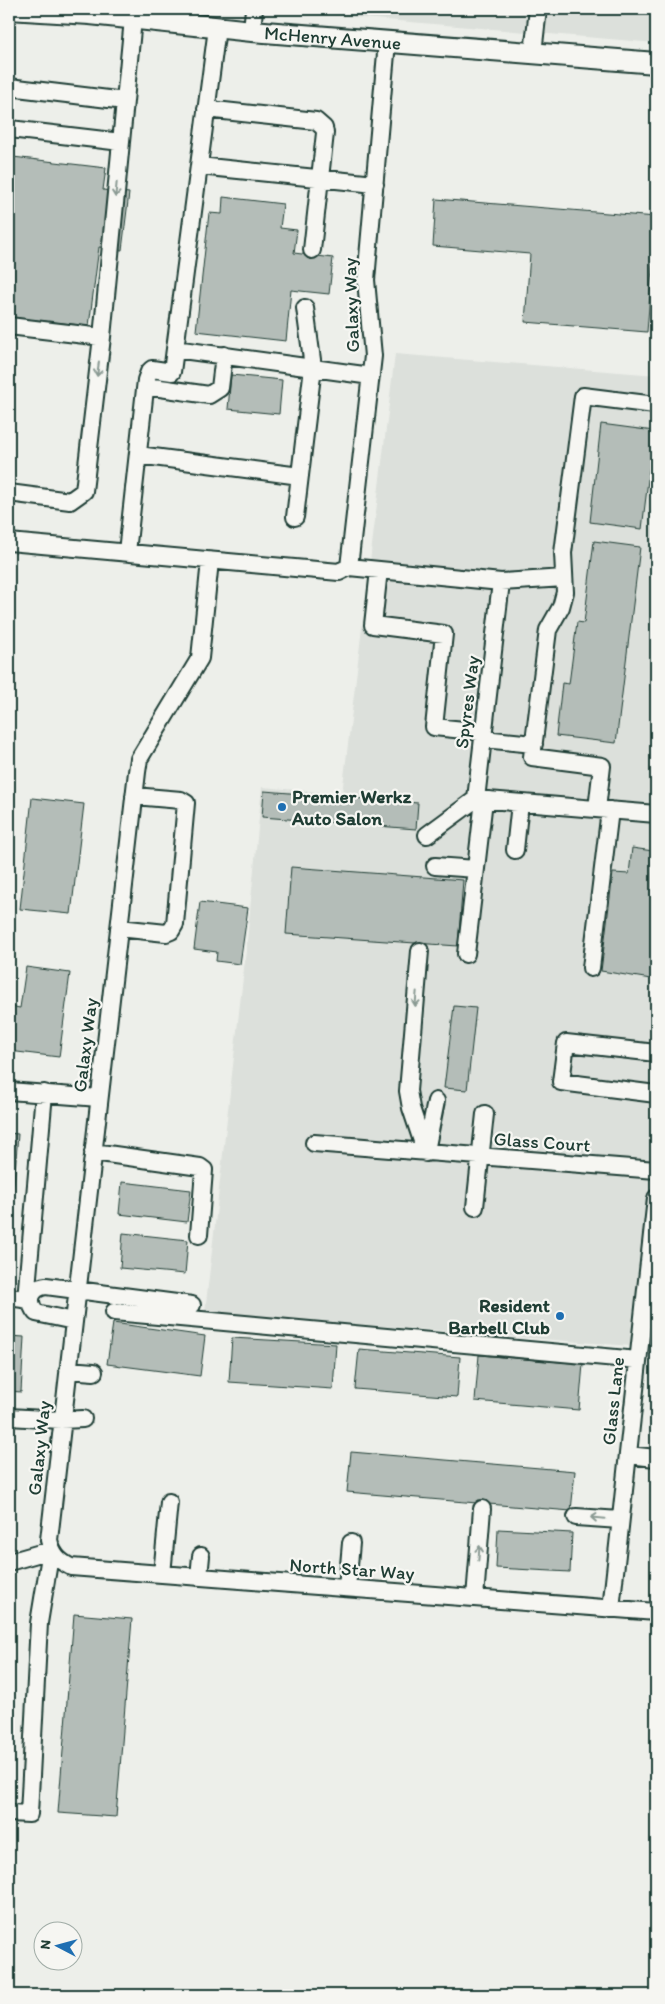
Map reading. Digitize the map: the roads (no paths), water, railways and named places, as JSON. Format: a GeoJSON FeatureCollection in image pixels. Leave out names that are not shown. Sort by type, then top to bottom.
{"type":"FeatureCollection","features":[{"type":"Feature","properties":{"kind":"main road","name":"McHenry Avenue"},"geometry":{"type":"LineString","coordinates":[[9,10],[90,11],[133,19],[252,32],[656,63]]}},
{"type":"Feature","properties":{"kind":"street"},"geometry":{"type":"LineString","coordinates":[[252,32],[254,9]]}},
{"type":"Feature","properties":{"kind":"street"},"geometry":{"type":"LineString","coordinates":[[534,53],[538,9]]}},
{"type":"Feature","properties":{"kind":"street"},"geometry":{"type":"LineString","coordinates":[[9,493],[70,501],[84,491],[102,337],[133,19]]}},
{"type":"Feature","properties":{"kind":"street"},"geometry":{"type":"LineString","coordinates":[[127,552],[149,372],[152,370],[172,372],[217,28]]}},
{"type":"Feature","properties":{"kind":"street","name":"Galaxy Way"},"geometry":{"type":"LineString","coordinates":[[350,567],[373,356],[366,280],[387,42]]}},
{"type":"Feature","properties":{"kind":"street"},"geometry":{"type":"LineString","coordinates":[[9,87],[125,101]]}},
{"type":"Feature","properties":{"kind":"street"},"geometry":{"type":"LineString","coordinates":[[206,110],[320,123],[325,133],[312,250]]}},
{"type":"Feature","properties":{"kind":"street"},"geometry":{"type":"LineString","coordinates":[[9,130],[10,128],[121,142]]}},
{"type":"Feature","properties":{"kind":"street"},"geometry":{"type":"LineString","coordinates":[[199,166],[375,184]]}},
{"type":"Feature","properties":{"kind":"street"},"geometry":{"type":"LineString","coordinates":[[296,517],[313,367],[305,308]]}},
{"type":"Feature","properties":{"kind":"street"},"geometry":{"type":"LineString","coordinates":[[9,326],[102,337]]}},
{"type":"Feature","properties":{"kind":"street"},"geometry":{"type":"LineString","coordinates":[[175,349],[371,376]]}},
{"type":"Feature","properties":{"kind":"street"},"geometry":{"type":"LineString","coordinates":[[146,386],[209,395],[220,388],[224,355]]}},
{"type":"Feature","properties":{"kind":"street"},"geometry":{"type":"LineString","coordinates":[[590,968],[603,810],[602,766],[532,757],[548,630],[560,607],[565,592],[563,553],[584,396],[655,405]]}},
{"type":"Feature","properties":{"kind":"street"},"geometry":{"type":"LineString","coordinates":[[138,455],[300,476]]}},
{"type":"Feature","properties":{"kind":"street"},"geometry":{"type":"LineString","coordinates":[[9,542],[339,572],[350,567],[501,582],[564,578]]}},
{"type":"Feature","properties":{"kind":"street","name":"Galaxy Way"},"geometry":{"type":"LineString","coordinates":[[9,1813],[29,1814],[39,1624],[51,1550],[49,1540],[61,1420],[139,758],[200,658],[210,561]]}},
{"type":"Feature","properties":{"kind":"street"},"geometry":{"type":"LineString","coordinates":[[379,570],[373,625],[444,634],[434,727],[534,744]]}},
{"type":"Feature","properties":{"kind":"street","name":"Spyres Way"},"geometry":{"type":"LineString","coordinates":[[466,954],[476,869],[483,735],[501,582]]}},
{"type":"Feature","properties":{"kind":"street"},"geometry":{"type":"LineString","coordinates":[[119,928],[166,933],[171,931],[175,924],[187,806],[182,800],[134,796]]}},
{"type":"Feature","properties":{"kind":"street"},"geometry":{"type":"LineString","coordinates":[[427,835],[480,800],[656,814]]}},
{"type":"Feature","properties":{"kind":"street"},"geometry":{"type":"LineString","coordinates":[[515,850],[520,803]]}},
{"type":"Feature","properties":{"kind":"street"},"geometry":{"type":"LineString","coordinates":[[435,866],[476,869]]}},
{"type":"Feature","properties":{"kind":"street"},"geometry":{"type":"LineString","coordinates":[[420,951],[408,1091],[411,1108],[426,1153]]}},
{"type":"Feature","properties":{"kind":"street"},"geometry":{"type":"LineString","coordinates":[[656,1053],[566,1043],[561,1082],[656,1094]]}},
{"type":"Feature","properties":{"kind":"street"},"geometry":{"type":"LineString","coordinates":[[9,1091],[99,1098]]}},
{"type":"Feature","properties":{"kind":"street"},"geometry":{"type":"LineString","coordinates":[[44,1094],[28,1299],[36,1313],[74,1321]]}},
{"type":"Feature","properties":{"kind":"street"},"geometry":{"type":"LineString","coordinates":[[426,1153],[436,1101]]}},
{"type":"Feature","properties":{"kind":"street"},"geometry":{"type":"LineString","coordinates":[[475,1207],[485,1114]]}},
{"type":"Feature","properties":{"kind":"street","name":"Glass Court"},"geometry":{"type":"LineString","coordinates":[[314,1144],[656,1170]]}},
{"type":"Feature","properties":{"kind":"street"},"geometry":{"type":"LineString","coordinates":[[93,1152],[200,1167],[204,1170],[199,1235]]}},
{"type":"Feature","properties":{"kind":"street","name":"Glass Lane"},"geometry":{"type":"LineString","coordinates":[[610,1608],[638,1360],[650,1317],[656,1198]]}},
{"type":"Feature","properties":{"kind":"street"},"geometry":{"type":"LineString","coordinates":[[28,1299],[40,1287],[192,1304]]}},
{"type":"Feature","properties":{"kind":"street"},"geometry":{"type":"LineString","coordinates":[[9,1297],[28,1299]]}},
{"type":"Feature","properties":{"kind":"street"},"geometry":{"type":"LineString","coordinates":[[114,1312],[638,1360]]}},
{"type":"Feature","properties":{"kind":"street"},"geometry":{"type":"LineString","coordinates":[[68,1370],[94,1372]]}},
{"type":"Feature","properties":{"kind":"street"},"geometry":{"type":"LineString","coordinates":[[9,1417],[61,1420],[83,1419]]}},
{"type":"Feature","properties":{"kind":"street"},"geometry":{"type":"LineString","coordinates":[[628,1455],[656,1458]]}},
{"type":"Feature","properties":{"kind":"street"},"geometry":{"type":"LineString","coordinates":[[162,1574],[169,1502]]}},
{"type":"Feature","properties":{"kind":"street"},"geometry":{"type":"LineString","coordinates":[[475,1598],[482,1508]]}},
{"type":"Feature","properties":{"kind":"street"},"geometry":{"type":"LineString","coordinates":[[576,1517],[620,1520]]}},
{"type":"Feature","properties":{"kind":"street"},"geometry":{"type":"LineString","coordinates":[[347,1588],[351,1543]]}},
{"type":"Feature","properties":{"kind":"street"},"geometry":{"type":"LineString","coordinates":[[9,1562],[51,1550]]}},
{"type":"Feature","properties":{"kind":"street","name":"North Star Way"},"geometry":{"type":"LineString","coordinates":[[51,1550],[61,1562],[71,1567],[656,1612]]}},
{"type":"Feature","properties":{"kind":"street"},"geometry":{"type":"LineString","coordinates":[[199,1577],[201,1556]]}},
{"type":"Feature","properties":{"kind":"place","name":"Premier Werkz Auto Salon"},"geometry":{"type":"Point","coordinates":[282,807]}},
{"type":"Feature","properties":{"kind":"place","name":"Resident Barbell Club"},"geometry":{"type":"Point","coordinates":[560,1316]}}]}
